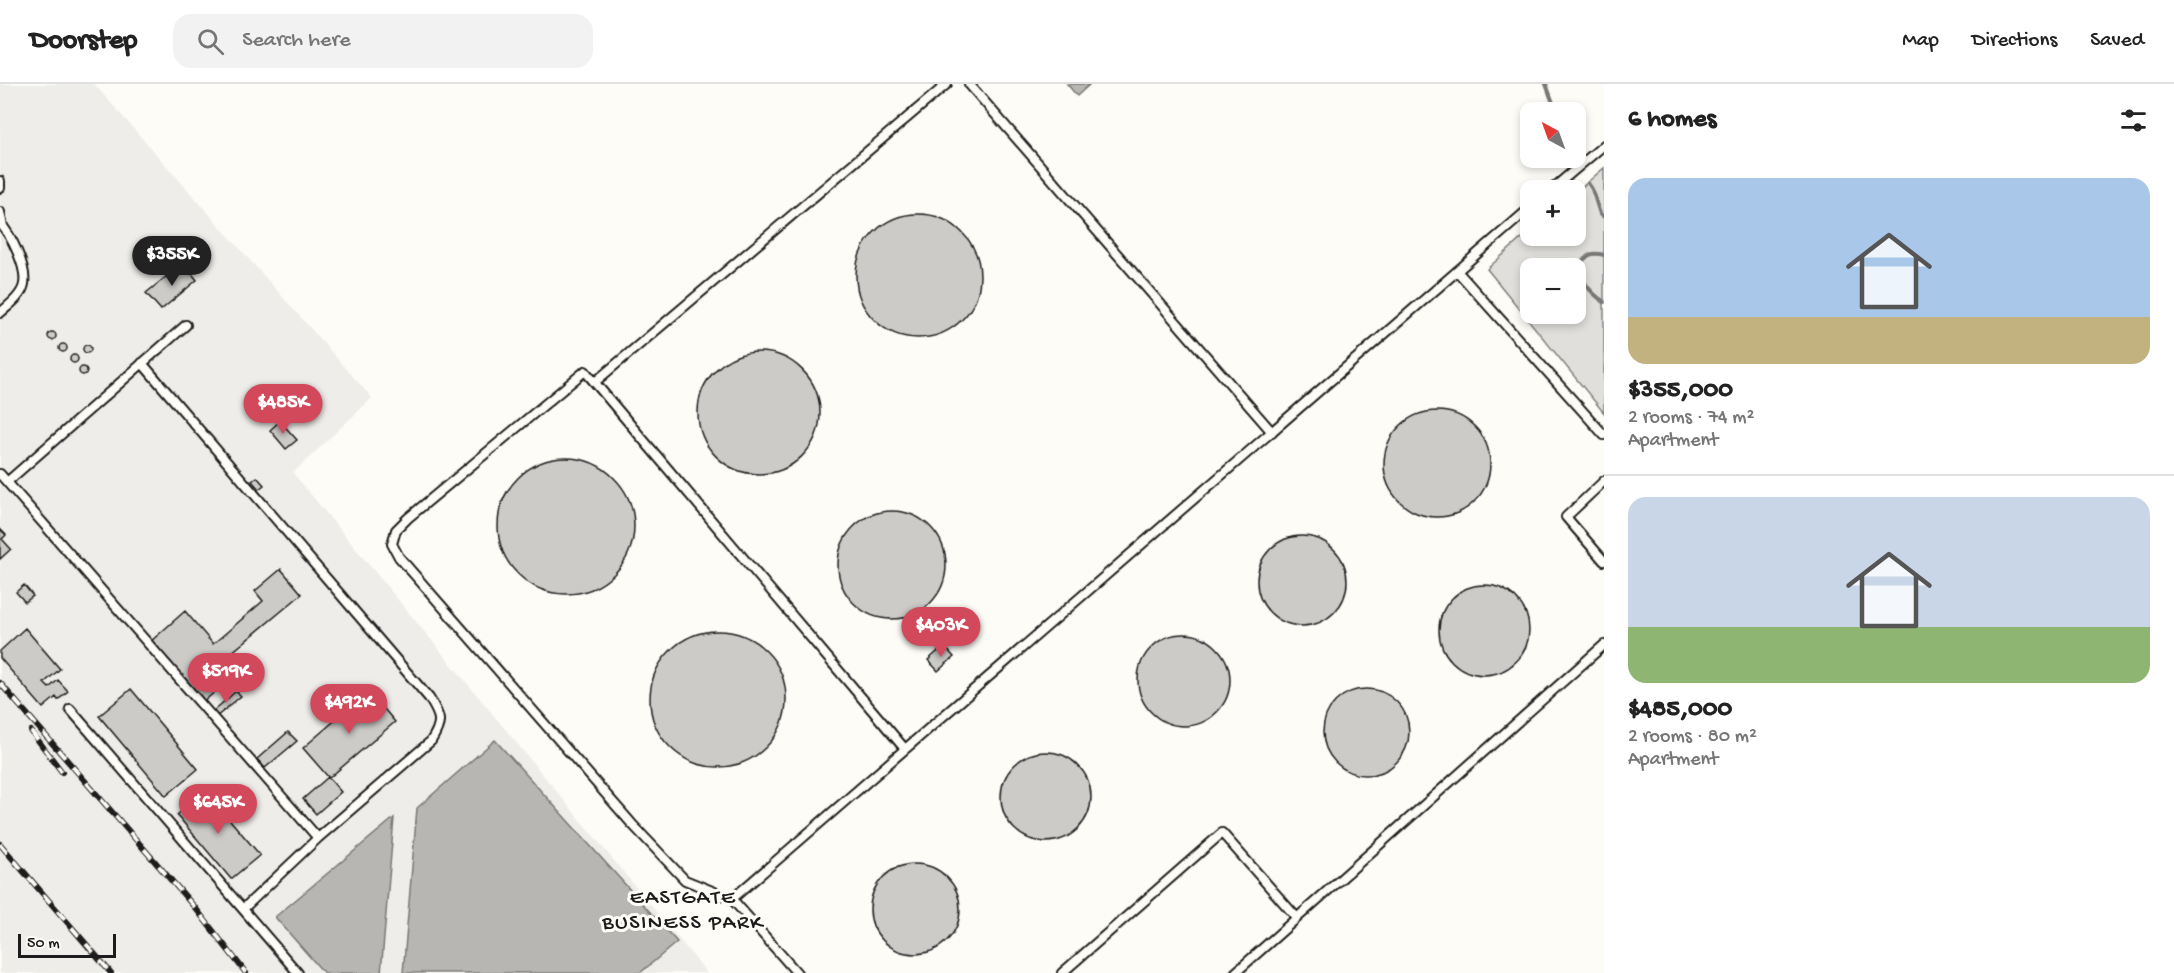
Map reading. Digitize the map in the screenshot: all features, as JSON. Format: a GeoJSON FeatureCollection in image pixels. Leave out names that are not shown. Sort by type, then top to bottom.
{"type":"FeatureCollection","features":[{"type":"Feature","properties":{"kind":"lane"},"geometry":{"type":"LineString","coordinates":[[595,382],[947,84]]}},
{"type":"Feature","properties":{"kind":"lane"},"geometry":{"type":"LineString","coordinates":[[969,84],[1272,432]]}},
{"type":"Feature","properties":{"kind":"lane"},"geometry":{"type":"LineString","coordinates":[[1563,180],[1604,144]]}},
{"type":"Feature","properties":{"kind":"lane"},"geometry":{"type":"LineString","coordinates":[[0,181],[0,188]]}},
{"type":"Feature","properties":{"kind":"lane"},"geometry":{"type":"LineString","coordinates":[[0,212],[2,225],[17,250],[24,285],[14,301],[0,313]]}},
{"type":"Feature","properties":{"kind":"lane"},"geometry":{"type":"LineString","coordinates":[[732,899],[1520,217]]}},
{"type":"Feature","properties":{"kind":"lane"},"geometry":{"type":"LineString","coordinates":[[1457,271],[1604,435]]}},
{"type":"Feature","properties":{"kind":"lane"},"geometry":{"type":"LineString","coordinates":[[7,482],[186,325]]}},
{"type":"Feature","properties":{"kind":"lane"},"geometry":{"type":"LineString","coordinates":[[142,363],[429,698],[440,715],[438,729],[431,741],[318,838],[243,909]]}},
{"type":"Feature","properties":{"kind":"lane"},"geometry":{"type":"LineString","coordinates":[[797,973],[732,899],[685,880],[632,824],[399,557],[392,544],[396,530],[585,370],[905,749]]}},
{"type":"Feature","properties":{"kind":"lane"},"geometry":{"type":"LineString","coordinates":[[0,474],[318,838]]}},
{"type":"Feature","properties":{"kind":"lane"},"geometry":{"type":"LineString","coordinates":[[1604,481],[1566,517],[1604,561]]}},
{"type":"Feature","properties":{"kind":"lane"},"geometry":{"type":"LineString","coordinates":[[1235,973],[1604,645]]}},
{"type":"Feature","properties":{"kind":"lane"},"geometry":{"type":"LineString","coordinates":[[70,709],[298,973]]}},
{"type":"Feature","properties":{"kind":"lane"},"geometry":{"type":"LineString","coordinates":[[1062,973],[1222,833],[1297,918]]}},
{"type":"Feature","properties":{"kind":"shaded area"},"geometry":{"type":"Polygon","coordinates":[[[0,84],[94,84],[372,398],[293,473],[707,973],[0,973],[0,84]]]}},
{"type":"Feature","properties":{"kind":"shaded area"},"geometry":{"type":"Polygon","coordinates":[[[1067,84],[1090,84],[1077,96],[1067,84]]]}},
{"type":"Feature","properties":{"kind":"shaded area"},"geometry":{"type":"Polygon","coordinates":[[[1604,168],[1604,413],[1532,324],[1586,324],[1586,258],[1520,258],[1520,310],[1487,269],[1520,240],[1520,246],[1586,246],[1586,184],[1604,168]]]}},
{"type":"Feature","properties":{"kind":"shaded area"},"geometry":{"type":"Polygon","coordinates":[[[495,740],[677,942],[640,973],[403,973],[417,808],[495,740]]]}},
{"type":"Feature","properties":{"kind":"shaded area"},"geometry":{"type":"Polygon","coordinates":[[[394,818],[381,973],[324,973],[275,917],[394,818]]]}},
{"type":"Feature","properties":{"kind":"building"},"geometry":{"type":"Polygon","coordinates":[[[918,214],[942,219],[962,232],[975,252],[980,276],[975,300],[962,320],[942,333],[918,338],[894,333],[874,320],[861,300],[856,276],[861,252],[874,232],[894,219],[918,214]]]}},
{"type":"Feature","properties":{"kind":"building"},"geometry":{"type":"Polygon","coordinates":[[[183,263],[197,280],[161,310],[146,293],[183,263]]]}},
{"type":"Feature","properties":{"kind":"building"},"geometry":{"type":"Polygon","coordinates":[[[52,332],[56,336],[52,340],[48,336],[52,332]]]}},
{"type":"Feature","properties":{"kind":"building"},"geometry":{"type":"Polygon","coordinates":[[[63,344],[67,348],[63,352],[59,348],[63,344]]]}},
{"type":"Feature","properties":{"kind":"building"},"geometry":{"type":"Polygon","coordinates":[[[87,345],[91,349],[87,353],[83,349],[87,345]]]}},
{"type":"Feature","properties":{"kind":"building"},"geometry":{"type":"Polygon","coordinates":[[[759,352],[782,356],[802,370],[816,390],[820,413],[816,436],[802,456],[782,470],[759,474],[736,470],[716,456],[702,436],[698,413],[702,390],[716,370],[736,356],[759,352]]]}},
{"type":"Feature","properties":{"kind":"building"},"geometry":{"type":"Polygon","coordinates":[[[74,355],[78,359],[74,363],[70,359],[74,355]]]}},
{"type":"Feature","properties":{"kind":"building"},"geometry":{"type":"Polygon","coordinates":[[[83,367],[87,371],[83,375],[79,371],[83,367]]]}},
{"type":"Feature","properties":{"kind":"building"},"geometry":{"type":"Polygon","coordinates":[[[1437,411],[1457,415],[1474,427],[1486,444],[1490,464],[1486,484],[1474,501],[1457,513],[1437,517],[1417,513],[1400,501],[1388,484],[1384,464],[1388,444],[1400,427],[1417,415],[1437,411]]]}},
{"type":"Feature","properties":{"kind":"building"},"geometry":{"type":"Polygon","coordinates":[[[280,421],[297,440],[286,449],[270,430],[280,421]]]}},
{"type":"Feature","properties":{"kind":"building"},"geometry":{"type":"Polygon","coordinates":[[[566,458],[592,463],[604,469],[614,478],[623,488],[629,500],[634,526],[629,552],[623,564],[614,574],[604,583],[592,589],[566,594],[540,589],[528,583],[518,574],[509,564],[503,552],[498,526],[503,500],[509,488],[518,478],[528,469],[540,463],[566,458]]]}},
{"type":"Feature","properties":{"kind":"building"},"geometry":{"type":"Polygon","coordinates":[[[257,477],[264,485],[259,489],[252,481],[257,477]]]}},
{"type":"Feature","properties":{"kind":"building"},"geometry":{"type":"Polygon","coordinates":[[[892,511],[913,515],[930,527],[942,544],[946,565],[942,586],[930,603],[913,615],[892,619],[871,615],[854,603],[842,586],[838,565],[842,544],[854,527],[871,515],[892,511]]]}},
{"type":"Feature","properties":{"kind":"building"},"geometry":{"type":"Polygon","coordinates":[[[0,529],[6,535],[2,539],[11,549],[0,559],[0,529]]]}},
{"type":"Feature","properties":{"kind":"building"},"geometry":{"type":"Polygon","coordinates":[[[1302,536],[1319,540],[1334,549],[1343,564],[1347,581],[1343,598],[1334,613],[1319,622],[1302,626],[1285,622],[1270,613],[1261,598],[1257,581],[1261,564],[1270,549],[1285,540],[1302,536]]]}},
{"type":"Feature","properties":{"kind":"building"},"geometry":{"type":"Polygon","coordinates":[[[281,569],[302,594],[225,658],[238,672],[202,703],[150,642],[185,611],[213,644],[263,601],[255,591],[281,569]]]}},
{"type":"Feature","properties":{"kind":"building"},"geometry":{"type":"Polygon","coordinates":[[[24,585],[33,596],[25,602],[16,592],[24,585]]]}},
{"type":"Feature","properties":{"kind":"building"},"geometry":{"type":"Polygon","coordinates":[[[1484,585],[1501,589],[1516,598],[1525,613],[1529,630],[1525,647],[1516,662],[1501,671],[1484,675],[1467,671],[1452,662],[1443,647],[1439,630],[1443,613],[1452,598],[1467,589],[1484,585]]]}},
{"type":"Feature","properties":{"kind":"building"},"geometry":{"type":"Polygon","coordinates":[[[25,628],[60,669],[44,683],[49,688],[58,680],[68,691],[58,700],[56,697],[43,708],[0,658],[0,651],[25,628]]]}},
{"type":"Feature","properties":{"kind":"building"},"geometry":{"type":"Polygon","coordinates":[[[718,631],[744,636],[766,651],[781,673],[786,699],[781,725],[766,747],[744,762],[718,767],[692,762],[670,747],[655,725],[650,699],[655,673],[670,651],[692,636],[718,631]]]}},
{"type":"Feature","properties":{"kind":"building"},"geometry":{"type":"Polygon","coordinates":[[[1184,634],[1202,638],[1216,648],[1226,662],[1230,680],[1226,698],[1216,712],[1202,722],[1184,726],[1166,722],[1152,712],[1142,698],[1138,680],[1142,662],[1152,648],[1166,638],[1184,634]]]}},
{"type":"Feature","properties":{"kind":"building"},"geometry":{"type":"Polygon","coordinates":[[[944,646],[954,657],[938,671],[928,660],[944,646]]]}},
{"type":"Feature","properties":{"kind":"building"},"geometry":{"type":"Polygon","coordinates":[[[131,689],[198,769],[166,796],[99,716],[131,689]]]}},
{"type":"Feature","properties":{"kind":"building"},"geometry":{"type":"Polygon","coordinates":[[[1366,689],[1390,696],[1402,708],[1409,732],[1402,756],[1390,768],[1366,775],[1342,768],[1330,756],[1323,732],[1330,708],[1342,696],[1366,689]]]}},
{"type":"Feature","properties":{"kind":"building"},"geometry":{"type":"Polygon","coordinates":[[[236,691],[241,696],[215,718],[211,713],[236,691]]]}},
{"type":"Feature","properties":{"kind":"building"},"geometry":{"type":"Polygon","coordinates":[[[369,691],[395,722],[329,778],[303,748],[369,691]]]}},
{"type":"Feature","properties":{"kind":"building"},"geometry":{"type":"Polygon","coordinates":[[[288,732],[297,741],[265,768],[257,759],[288,732]]]}},
{"type":"Feature","properties":{"kind":"building"},"geometry":{"type":"Polygon","coordinates":[[[1046,752],[1063,756],[1078,765],[1087,780],[1091,797],[1087,814],[1078,829],[1063,838],[1046,842],[1029,838],[1014,829],[1005,814],[1001,797],[1005,780],[1014,765],[1029,756],[1046,752]]]}},
{"type":"Feature","properties":{"kind":"building"},"geometry":{"type":"Polygon","coordinates":[[[328,777],[341,792],[316,814],[303,799],[328,777]]]}},
{"type":"Feature","properties":{"kind":"building"},"geometry":{"type":"Polygon","coordinates":[[[205,791],[260,855],[231,879],[177,815],[205,791]]]}},
{"type":"Feature","properties":{"kind":"building"},"geometry":{"type":"Polygon","coordinates":[[[915,864],[932,868],[947,877],[956,892],[960,909],[956,926],[947,941],[932,950],[915,954],[898,950],[883,941],[874,926],[870,909],[874,892],[883,877],[898,868],[915,864]]]}},
{"type":"Feature","properties":{"kind":"waterway"},"geometry":{"type":"LineString","coordinates":[[1546,84],[1553,102]]}},
{"type":"Feature","properties":{"kind":"waterway"},"geometry":{"type":"LineString","coordinates":[[1588,183],[1600,214],[1604,217]]}},
{"type":"Feature","properties":{"kind":"waterway"},"geometry":{"type":"LineString","coordinates":[[1604,255],[1590,255],[1580,264],[1580,270],[1587,286],[1604,302]]}},
{"type":"Feature","properties":{"kind":"railway"},"geometry":{"type":"LineString","coordinates":[[0,683],[197,910],[246,973]]}},
{"type":"Feature","properties":{"kind":"railway"},"geometry":{"type":"LineString","coordinates":[[31,731],[62,772]]}},
{"type":"Feature","properties":{"kind":"railway"},"geometry":{"type":"LineString","coordinates":[[0,844],[111,973]]}},
{"type":"Feature","properties":{"kind":"district","name":"EASTGATE BUSINESS PARK"},"geometry":{"type":"Point","coordinates":[683,908]}}]}
